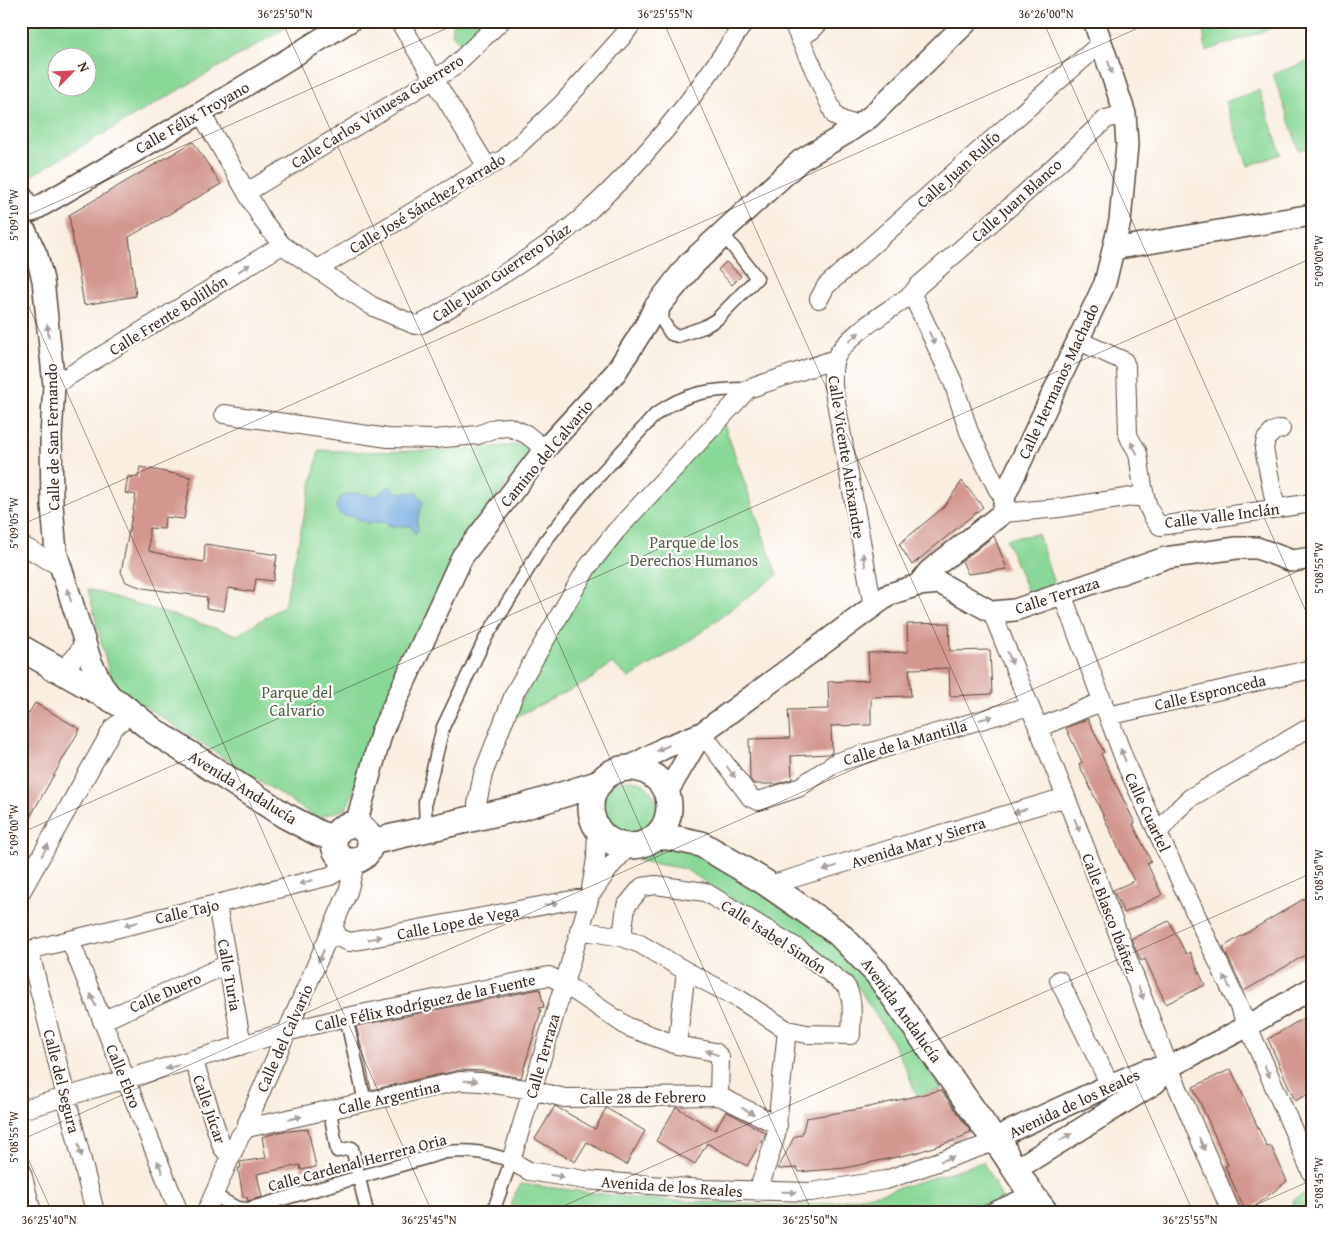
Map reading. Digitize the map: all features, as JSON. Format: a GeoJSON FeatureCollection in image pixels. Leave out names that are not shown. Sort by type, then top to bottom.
{"type":"FeatureCollection","features":[{"type":"Feature","properties":{"kind":"main road","name":"Avenida Andalucía"},"geometry":{"type":"LineString","coordinates":[[22,657],[60,669],[118,709]]}},
{"type":"Feature","properties":{"kind":"main road","name":"Avenida Andalucía"},"geometry":{"type":"LineString","coordinates":[[22,657],[93,703],[132,712],[154,731],[284,815],[320,834],[335,838]]}},
{"type":"Feature","properties":{"kind":"main road"},"geometry":{"type":"LineString","coordinates":[[523,807],[566,810],[595,824],[611,841],[629,846],[647,842],[655,837],[663,828],[668,818],[668,800],[660,783],[651,775],[640,770],[628,768],[612,773],[600,783],[593,796],[595,824]]}},
{"type":"Feature","properties":{"kind":"main road"},"geometry":{"type":"LineString","coordinates":[[364,833],[368,853],[358,860],[349,861],[338,855],[335,838],[337,832],[345,825],[364,833],[426,830],[523,807],[600,783]]}},
{"type":"Feature","properties":{"kind":"main road","name":"Avenida Andalucía"},"geometry":{"type":"LineString","coordinates":[[668,800],[701,844]]}},
{"type":"Feature","properties":{"kind":"main road","name":"Avenida Andalucía"},"geometry":{"type":"LineString","coordinates":[[655,837],[668,837],[701,844],[770,885],[816,916],[856,950],[876,973],[985,1127],[1008,1150],[1041,1206]]}},
{"type":"Feature","properties":{"kind":"street","name":"Calle Félix Troyano"},"geometry":{"type":"LineString","coordinates":[[26,204],[201,113],[350,21]]}},
{"type":"Feature","properties":{"kind":"street"},"geometry":{"type":"LineString","coordinates":[[399,21],[486,167]]}},
{"type":"Feature","properties":{"kind":"street","name":"Calle Carlos Vinuesa Guerrero"},"geometry":{"type":"LineString","coordinates":[[247,192],[452,68],[501,21]]}},
{"type":"Feature","properties":{"kind":"street","name":"Calle José Sánchez Parrado"},"geometry":{"type":"LineString","coordinates":[[318,269],[486,167],[504,159],[562,104],[623,36],[634,21]]}},
{"type":"Feature","properties":{"kind":"street","name":"Calle Juan Guerrero Díaz"},"geometry":{"type":"LineString","coordinates":[[201,113],[262,221],[282,245],[372,306],[415,325],[421,324],[544,247],[579,220],[657,143],[716,67],[745,21]]}},
{"type":"Feature","properties":{"kind":"street"},"geometry":{"type":"LineString","coordinates":[[795,29],[811,31],[821,21]]}},
{"type":"Feature","properties":{"kind":"street","name":"Camino del Calvario"},"geometry":{"type":"LineString","coordinates":[[364,833],[382,731],[462,557],[545,449],[616,372],[647,323],[654,308],[688,264],[801,160],[870,117],[968,21]]}},
{"type":"Feature","properties":{"kind":"street","name":"Calle Hermanos Machado"},"geometry":{"type":"LineString","coordinates":[[1004,504],[1105,282],[1120,221],[1127,145],[1125,114],[1094,21]]}},
{"type":"Feature","properties":{"kind":"street"},"geometry":{"type":"LineString","coordinates":[[795,29],[835,116],[828,143]]}},
{"type":"Feature","properties":{"kind":"street","name":"Calle Juan Rulfo"},"geometry":{"type":"LineString","coordinates":[[820,299],[826,286],[1102,43]]}},
{"type":"Feature","properties":{"kind":"street","name":"Calle Juan Blanco"},"geometry":{"type":"LineString","coordinates":[[912,294],[918,286],[1012,205],[1106,119],[1125,114]]}},
{"type":"Feature","properties":{"kind":"street"},"geometry":{"type":"LineString","coordinates":[[835,116],[857,125]]}},
{"type":"Feature","properties":{"kind":"street"},"geometry":{"type":"LineString","coordinates":[[24,233],[33,223],[26,204]]}},
{"type":"Feature","properties":{"kind":"street"},"geometry":{"type":"LineString","coordinates":[[1113,249],[1312,214]]}},
{"type":"Feature","properties":{"kind":"street","name":"Calle de San Fernando"},"geometry":{"type":"LineString","coordinates":[[24,233],[37,256],[43,280],[54,385],[51,436],[52,505],[58,559],[84,642],[98,676],[118,709]]}},
{"type":"Feature","properties":{"kind":"street"},"geometry":{"type":"LineString","coordinates":[[727,239],[757,278],[717,319],[704,327],[678,336],[672,334],[662,320],[663,309],[697,268],[727,239]]}},
{"type":"Feature","properties":{"kind":"street","name":"Calle Frente Bolillón"},"geometry":{"type":"LineString","coordinates":[[54,385],[282,245]]}},
{"type":"Feature","properties":{"kind":"street"},"geometry":{"type":"LineString","coordinates":[[912,294],[953,382],[969,432],[1004,504]]}},
{"type":"Feature","properties":{"kind":"street","name":"Calle Vicente Aleixandre"},"geometry":{"type":"LineString","coordinates":[[873,608],[832,373],[835,359],[851,338],[912,294]]}},
{"type":"Feature","properties":{"kind":"street"},"geometry":{"type":"LineString","coordinates":[[918,585],[929,571],[1004,504],[1059,508],[1145,495],[1137,451],[1131,443],[1128,434],[1126,366],[1124,361],[1077,340]]}},
{"type":"Feature","properties":{"kind":"street"},"geometry":{"type":"LineString","coordinates":[[426,830],[424,802],[443,727],[486,639],[546,540],[586,490],[664,407],[697,393],[718,389],[748,389],[835,359]]}},
{"type":"Feature","properties":{"kind":"street"},"geometry":{"type":"LineString","coordinates":[[480,818],[477,804],[483,774],[515,692],[587,568],[616,531],[651,492],[748,389]]}},
{"type":"Feature","properties":{"kind":"street"},"geometry":{"type":"LineString","coordinates":[[224,414],[388,438],[434,439],[478,435],[496,428],[509,427],[526,434],[545,449]]}},
{"type":"Feature","properties":{"kind":"street"},"geometry":{"type":"LineString","coordinates":[[1276,509],[1264,449],[1266,439],[1274,431],[1281,429]]}},
{"type":"Feature","properties":{"kind":"street","name":"Calle Valle Inclán"},"geometry":{"type":"LineString","coordinates":[[1145,495],[1154,520],[1160,526],[1312,503]]}},
{"type":"Feature","properties":{"kind":"street"},"geometry":{"type":"LineString","coordinates":[[21,532],[58,559]]}},
{"type":"Feature","properties":{"kind":"street"},"geometry":{"type":"LineString","coordinates":[[21,545],[58,559]]}},
{"type":"Feature","properties":{"kind":"street","name":"Calle Terraza"},"geometry":{"type":"LineString","coordinates":[[628,768],[664,748],[702,734],[890,594],[918,585],[940,583],[992,612],[1015,610],[1165,558],[1237,548],[1256,548],[1292,561],[1312,558]]}},
{"type":"Feature","properties":{"kind":"street","name":"Calle Cuartel"},"geometry":{"type":"LineString","coordinates":[[1062,594],[1128,769],[1248,1026],[1312,1174]]}},
{"type":"Feature","properties":{"kind":"street","name":"Calle Blasco Ibáñez"},"geometry":{"type":"LineString","coordinates":[[992,612],[1066,797],[1169,1066],[1231,1212]]}},
{"type":"Feature","properties":{"kind":"street"},"geometry":{"type":"LineString","coordinates":[[60,669],[77,657],[84,642]]}},
{"type":"Feature","properties":{"kind":"street","name":"Calle Espronceda"},"geometry":{"type":"LineString","coordinates":[[1038,728],[1105,708],[1312,669]]}},
{"type":"Feature","properties":{"kind":"street","name":"Calle de la Mantilla"},"geometry":{"type":"LineString","coordinates":[[702,734],[751,798],[759,801],[798,788],[836,762],[1029,706]]}},
{"type":"Feature","properties":{"kind":"street"},"geometry":{"type":"LineString","coordinates":[[21,892],[113,728],[118,709]]}},
{"type":"Feature","properties":{"kind":"street"},"geometry":{"type":"LineString","coordinates":[[1158,833],[1175,812],[1190,798],[1312,726]]}},
{"type":"Feature","properties":{"kind":"street","name":"Calle Terraza"},"geometry":{"type":"LineString","coordinates":[[668,800],[702,734]]}},
{"type":"Feature","properties":{"kind":"street","name":"Avenida Mar y Sierra"},"geometry":{"type":"LineString","coordinates":[[770,885],[1066,797]]}},
{"type":"Feature","properties":{"kind":"street","name":"Calle Terraza"},"geometry":{"type":"LineString","coordinates":[[493,1212],[511,1161],[589,900],[596,859],[595,824]]}},
{"type":"Feature","properties":{"kind":"street","name":"Calle Terraza"},"geometry":{"type":"LineString","coordinates":[[589,900],[610,867],[629,846]]}},
{"type":"Feature","properties":{"kind":"street","name":"Calle Tajo"},"geometry":{"type":"LineString","coordinates":[[25,949],[69,941],[330,876],[342,869],[349,861]]}},
{"type":"Feature","properties":{"kind":"street","name":"Calle del Calvario"},"geometry":{"type":"LineString","coordinates":[[206,1212],[232,1152],[240,1136],[247,1128],[247,1124],[286,1032],[334,928],[352,880],[349,861]]}},
{"type":"Feature","properties":{"kind":"street","name":"Calle Isabel Simón"},"geometry":{"type":"LineString","coordinates":[[579,930],[622,937],[640,944],[739,999],[787,1030],[807,1034],[851,1035],[851,997],[849,990],[833,974],[799,949],[705,892],[656,885],[642,887],[626,906],[622,937]]}},
{"type":"Feature","properties":{"kind":"street","name":"Calle Lope de Vega"},"geometry":{"type":"LineString","coordinates":[[334,928],[339,938],[350,942],[577,899],[589,900]]}},
{"type":"Feature","properties":{"kind":"street","name":"Calle Turia"},"geometry":{"type":"LineString","coordinates":[[218,904],[241,1039],[240,1046]]}},
{"type":"Feature","properties":{"kind":"street","name":"Calle Ebro"},"geometry":{"type":"LineString","coordinates":[[69,941],[179,1212]]}},
{"type":"Feature","properties":{"kind":"street","name":"Calle del Segura"},"geometry":{"type":"LineString","coordinates":[[25,949],[31,956],[95,1212]]}},
{"type":"Feature","properties":{"kind":"street","name":"Calle Duero"},"geometry":{"type":"LineString","coordinates":[[102,1020],[219,968],[229,968]]}},
{"type":"Feature","properties":{"kind":"street"},"geometry":{"type":"LineString","coordinates":[[677,1045],[686,971]]}},
{"type":"Feature","properties":{"kind":"street","name":"Calle Félix Rodríguez de la Fuente"},"geometry":{"type":"LineString","coordinates":[[21,1110],[197,1060],[286,1032],[346,1017],[549,976],[563,982]]}},
{"type":"Feature","properties":{"kind":"street"},"geometry":{"type":"LineString","coordinates":[[1060,980],[1110,1084]]}},
{"type":"Feature","properties":{"kind":"street"},"geometry":{"type":"LineString","coordinates":[[563,982],[628,1026],[677,1045],[715,1052],[720,1056],[719,1096]]}},
{"type":"Feature","properties":{"kind":"street","name":"Avenida de los Reales"},"geometry":{"type":"LineString","coordinates":[[1008,1150],[1031,1121],[1110,1084],[1146,1070],[1169,1066],[1248,1026],[1312,988]]}},
{"type":"Feature","properties":{"kind":"street"},"geometry":{"type":"LineString","coordinates":[[346,1017],[365,1102]]}},
{"type":"Feature","properties":{"kind":"street"},"geometry":{"type":"LineString","coordinates":[[758,1192],[778,1125],[787,1030]]}},
{"type":"Feature","properties":{"kind":"street","name":"Calle Júcar"},"geometry":{"type":"LineString","coordinates":[[197,1060],[196,1068],[222,1147],[226,1152],[232,1152]]}},
{"type":"Feature","properties":{"kind":"street","name":"Avenida de los Reales"},"geometry":{"type":"LineString","coordinates":[[511,1161],[529,1172],[585,1180],[758,1192],[811,1192],[886,1180],[1008,1150],[1155,1083],[1169,1066]]}},
{"type":"Feature","properties":{"kind":"street","name":"Calle Argentina"},"geometry":{"type":"LineString","coordinates":[[247,1128],[460,1081],[481,1082],[532,1090]]}},
{"type":"Feature","properties":{"kind":"street","name":"Calle 28 de Febrero"},"geometry":{"type":"LineString","coordinates":[[532,1090],[565,1098],[719,1096],[778,1125]]}},
{"type":"Feature","properties":{"kind":"street"},"geometry":{"type":"LineString","coordinates":[[330,1110],[337,1152],[352,1148],[367,1212]]}},
{"type":"Feature","properties":{"kind":"street","name":"Calle Cardenal Herrera Oria"},"geometry":{"type":"LineString","coordinates":[[214,1195],[231,1205],[248,1209],[446,1152],[488,1153],[511,1161]]}},
{"type":"Feature","properties":{"kind":"street"},"geometry":{"type":"LineString","coordinates":[[21,1170],[32,1212]]}},
{"type":"Feature","properties":{"kind":"street"},"geometry":{"type":"LineString","coordinates":[[986,1212],[1017,1198],[1026,1206],[1041,1206]]}},
{"type":"Feature","properties":{"kind":"green space"},"geometry":{"type":"Polygon","coordinates":[[[21,21],[298,21],[32,175],[21,156],[21,21]]]}},
{"type":"Feature","properties":{"kind":"green space"},"geometry":{"type":"Polygon","coordinates":[[[455,21],[485,21],[466,45],[460,43],[452,34],[452,25],[455,21]]]}},
{"type":"Feature","properties":{"kind":"green space"},"geometry":{"type":"Polygon","coordinates":[[[1202,21],[1287,21],[1287,23],[1206,51],[1202,21]]]}},
{"type":"Feature","properties":{"kind":"green space"},"geometry":{"type":"Polygon","coordinates":[[[1312,60],[1312,146],[1299,150],[1273,74],[1312,60]]]}},
{"type":"Feature","properties":{"kind":"green space"},"geometry":{"type":"Polygon","coordinates":[[[1259,90],[1281,154],[1248,166],[1225,102],[1259,90]]]}},
{"type":"Feature","properties":{"kind":"green space","name":"Parque de los Derechos Humanos"},"geometry":{"type":"Polygon","coordinates":[[[723,421],[777,575],[685,644],[629,678],[612,663],[587,682],[513,718],[570,605],[626,523],[723,421]]]}},
{"type":"Feature","properties":{"kind":"green space","name":"Parque del Calvario"},"geometry":{"type":"Polygon","coordinates":[[[536,443],[452,560],[346,809],[317,818],[112,685],[88,589],[237,635],[284,606],[319,450],[364,452],[461,450],[536,443]]]}},
{"type":"Feature","properties":{"kind":"green space"},"geometry":{"type":"Polygon","coordinates":[[[1038,534],[1054,584],[1029,595],[1006,539],[1038,534]]]}},
{"type":"Feature","properties":{"kind":"green space"},"geometry":{"type":"Polygon","coordinates":[[[629,780],[639,782],[648,788],[654,797],[656,807],[654,817],[648,826],[639,832],[629,834],[619,832],[610,826],[604,817],[602,807],[604,797],[610,788],[619,782],[629,780]]]}},
{"type":"Feature","properties":{"kind":"green space"},"geometry":{"type":"Polygon","coordinates":[[[668,847],[683,847],[812,923],[862,972],[942,1089],[917,1096],[907,1071],[889,1036],[851,976],[685,869],[635,860],[668,847]]]}},
{"type":"Feature","properties":{"kind":"green space"},"geometry":{"type":"Polygon","coordinates":[[[983,1162],[1003,1200],[975,1212],[510,1212],[514,1195],[521,1184],[642,1199],[787,1206],[834,1202],[882,1193],[983,1162]]]}},
{"type":"Feature","properties":{"kind":"green space"},"geometry":{"type":"Polygon","coordinates":[[[1312,1189],[1312,1212],[1294,1212],[1292,1201],[1312,1189]]]}},
{"type":"Feature","properties":{"kind":"water"},"geometry":{"type":"Polygon","coordinates":[[[389,486],[398,493],[417,492],[423,502],[417,522],[418,530],[415,534],[411,526],[392,526],[383,522],[366,523],[353,516],[344,516],[338,512],[336,504],[342,496],[356,493],[376,496],[389,486]]]}},
{"type":"Feature","properties":{"kind":"building"},"geometry":{"type":"Polygon","coordinates":[[[193,142],[221,184],[129,237],[136,296],[84,305],[69,215],[193,142]]]}},
{"type":"Feature","properties":{"kind":"building"},"geometry":{"type":"Polygon","coordinates":[[[726,262],[741,276],[732,285],[718,270],[726,262]]]}},
{"type":"Feature","properties":{"kind":"building"},"geometry":{"type":"Polygon","coordinates":[[[140,467],[191,477],[184,519],[165,517],[164,529],[149,528],[149,551],[204,562],[205,544],[277,555],[273,581],[256,579],[254,592],[228,588],[224,611],[206,608],[207,597],[143,588],[126,582],[121,572],[136,495],[125,493],[128,476],[138,478],[140,467]]]}},
{"type":"Feature","properties":{"kind":"building"},"geometry":{"type":"Polygon","coordinates":[[[962,481],[983,507],[912,565],[899,544],[944,507],[962,481]]]}},
{"type":"Feature","properties":{"kind":"building"},"geometry":{"type":"Polygon","coordinates":[[[994,536],[1007,569],[968,574],[962,561],[994,536]]]}},
{"type":"Feature","properties":{"kind":"building"},"geometry":{"type":"Polygon","coordinates":[[[949,623],[950,651],[990,650],[992,694],[950,696],[949,668],[909,669],[911,696],[871,697],[871,725],[831,726],[832,753],[791,756],[792,779],[777,784],[754,784],[750,779],[749,739],[790,738],[788,710],[829,709],[828,682],[869,680],[868,653],[908,652],[907,624],[949,623]]]}},
{"type":"Feature","properties":{"kind":"building"},"geometry":{"type":"Polygon","coordinates":[[[35,703],[80,729],[21,833],[21,726],[35,703]]]}},
{"type":"Feature","properties":{"kind":"building"},"geometry":{"type":"Polygon","coordinates":[[[1088,719],[1104,752],[1101,754],[1135,823],[1133,824],[1151,861],[1147,863],[1162,895],[1124,913],[1113,890],[1134,881],[1079,764],[1082,762],[1066,728],[1088,719]]]}},
{"type":"Feature","properties":{"kind":"building"},"geometry":{"type":"Polygon","coordinates":[[[1312,894],[1312,951],[1244,991],[1223,947],[1312,894]]]}},
{"type":"Feature","properties":{"kind":"building"},"geometry":{"type":"Polygon","coordinates":[[[1169,921],[1186,954],[1190,952],[1205,985],[1166,1004],[1145,959],[1141,961],[1131,939],[1169,921]]]}},
{"type":"Feature","properties":{"kind":"building"},"geometry":{"type":"Polygon","coordinates":[[[540,989],[544,1007],[539,1008],[541,1011],[521,1078],[483,1071],[460,1070],[371,1090],[356,1026],[540,989]]]}},
{"type":"Feature","properties":{"kind":"building"},"geometry":{"type":"Polygon","coordinates":[[[1312,1013],[1312,1092],[1295,1101],[1268,1039],[1312,1013]]]}},
{"type":"Feature","properties":{"kind":"building"},"geometry":{"type":"Polygon","coordinates":[[[1231,1069],[1267,1147],[1271,1146],[1287,1181],[1248,1212],[1246,1212],[1225,1166],[1228,1165],[1193,1087],[1231,1069]]]}},
{"type":"Feature","properties":{"kind":"building"},"geometry":{"type":"Polygon","coordinates":[[[941,1090],[971,1132],[965,1134],[964,1137],[915,1153],[845,1168],[799,1172],[797,1168],[778,1169],[794,1137],[802,1134],[806,1118],[865,1108],[941,1090]]]}},
{"type":"Feature","properties":{"kind":"building"},"geometry":{"type":"Polygon","coordinates":[[[555,1106],[595,1129],[606,1108],[645,1131],[626,1165],[587,1142],[575,1162],[535,1139],[555,1106]]]}},
{"type":"Feature","properties":{"kind":"building"},"geometry":{"type":"Polygon","coordinates":[[[676,1107],[715,1130],[726,1111],[766,1133],[747,1166],[707,1143],[695,1164],[656,1141],[676,1107]]]}},
{"type":"Feature","properties":{"kind":"building"},"geometry":{"type":"Polygon","coordinates":[[[308,1129],[316,1167],[301,1170],[300,1165],[257,1174],[262,1197],[248,1201],[247,1197],[243,1197],[238,1168],[241,1168],[240,1162],[266,1158],[262,1137],[279,1132],[308,1129]]]}}]}
